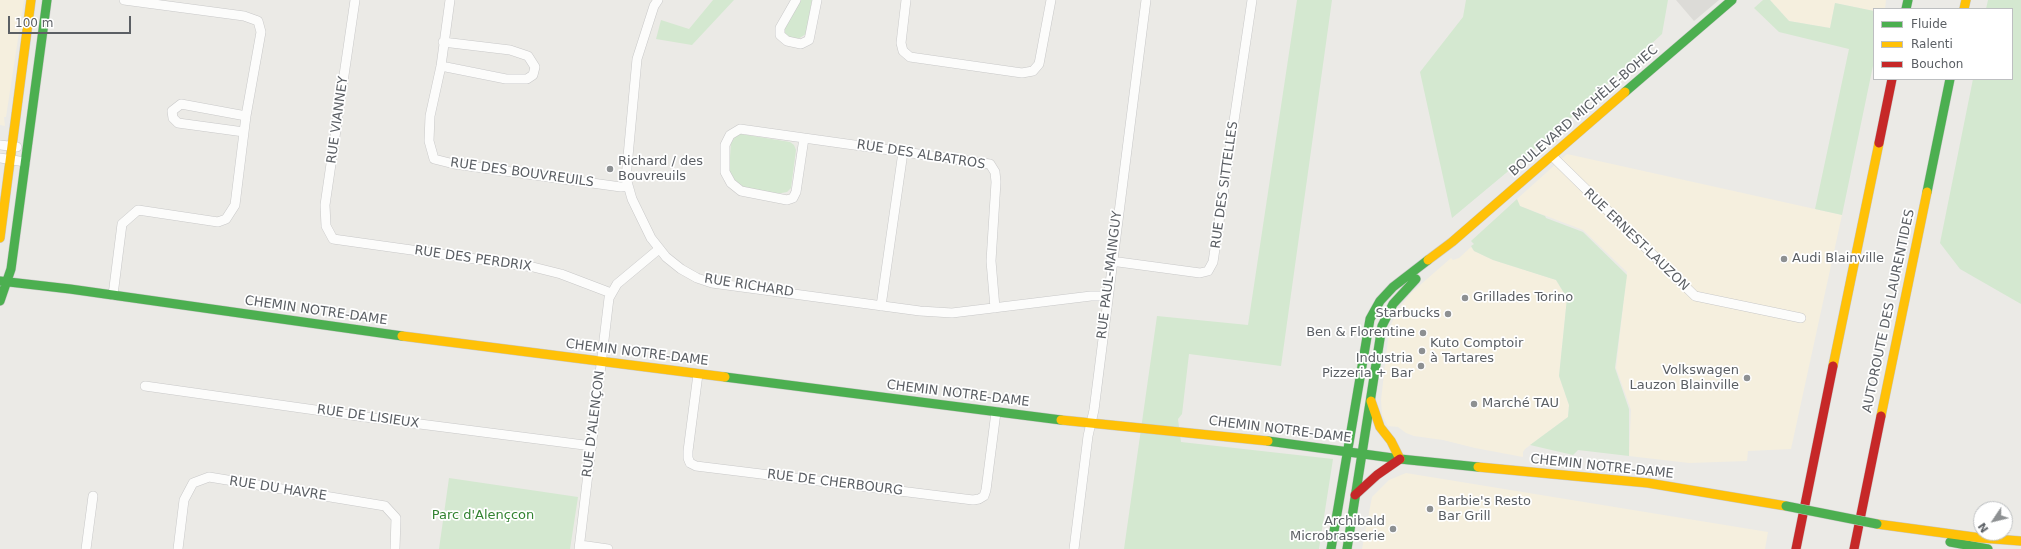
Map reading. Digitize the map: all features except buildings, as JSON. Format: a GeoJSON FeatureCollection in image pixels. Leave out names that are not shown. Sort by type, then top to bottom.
{"type":"FeatureCollection","features":[{"type":"Feature","properties":{"kind":"main road"},"geometry":{"type":"LineString","coordinates":[[0,238],[31,0]]}},
{"type":"Feature","properties":{"kind":"main road"},"geometry":{"type":"LineString","coordinates":[[0,301],[3,282],[11,269],[46,0]]}},
{"type":"Feature","properties":{"kind":"main road","name":"BOULEVARD MICHÈLE-BOHEC"},"geometry":{"type":"LineString","coordinates":[[1331,549],[1366,337],[1374,312],[1390,290],[1452,242],[1732,0]]}},
{"type":"Feature","properties":{"kind":"main road"},"geometry":{"type":"LineString","coordinates":[[1796,549],[1892,80]]}},
{"type":"Feature","properties":{"kind":"main road","name":"AUTOROUTE DES LAURENTIDES"},"geometry":{"type":"LineString","coordinates":[[1854,549],[1950,80]]}},
{"type":"Feature","properties":{"kind":"main road","name":"BOULEVARD MICHÈLE-BOHEC"},"geometry":{"type":"LineString","coordinates":[[1347,549],[1380,334],[1390,308],[1404,290],[1452,242]]}},
{"type":"Feature","properties":{"kind":"main road","name":"CHEMIN NOTRE-DAME"},"geometry":{"type":"LineString","coordinates":[[11,269],[22,278],[37,284]]}},
{"type":"Feature","properties":{"kind":"main road","name":"CHEMIN NOTRE-DAME"},"geometry":{"type":"LineString","coordinates":[[3,282],[23,285],[37,284],[373,332],[996,412],[1284,442],[1400,458],[1648,483],[1786,506],[1877,524],[1943,541],[1988,549]]}},
{"type":"Feature","properties":{"kind":"main road"},"geometry":{"type":"LineString","coordinates":[[1355,495],[1377,475],[1400,458],[1391,441],[1380,427],[1370,397]]}},
{"type":"Feature","properties":{"kind":"main road","name":"CHEMIN NOTRE-DAME"},"geometry":{"type":"LineString","coordinates":[[1877,524],[1975,537],[2021,541]]}},
{"type":"Feature","properties":{"kind":"street"},"geometry":{"type":"LineString","coordinates":[[113,295],[122,224],[138,210],[218,222],[226,220],[235,205],[246,116],[260,32],[258,21],[232,14],[124,0]]}},
{"type":"Feature","properties":{"kind":"street","name":"RUE VIANNEY"},"geometry":{"type":"LineString","coordinates":[[333,238],[326,226],[325,205],[356,0]]}},
{"type":"Feature","properties":{"kind":"street","name":"RUE DES BOUVREUILS"},"geometry":{"type":"LineString","coordinates":[[450,0],[440,66],[430,116],[429,141],[434,159],[461,166],[620,187],[628,186]]}},
{"type":"Feature","properties":{"kind":"street","name":"RUE RICHARD"},"geometry":{"type":"LineString","coordinates":[[658,0],[654,6],[637,59],[627,167],[628,186],[641,219],[659,249],[681,269],[707,281],[920,311],[952,313],[1091,296],[1107,296]]}},
{"type":"Feature","properties":{"kind":"street"},"geometry":{"type":"LineString","coordinates":[[796,0],[780,28],[780,34],[787,41],[801,44],[809,40],[817,0]]}},
{"type":"Feature","properties":{"kind":"street"},"geometry":{"type":"LineString","coordinates":[[906,0],[901,43],[903,51],[910,57],[1022,73],[1033,71],[1040,64],[1051,0]]}},
{"type":"Feature","properties":{"kind":"street","name":"RUE PAUL-MAINGUY"},"geometry":{"type":"LineString","coordinates":[[1074,549],[1146,0]]}},
{"type":"Feature","properties":{"kind":"street","name":"RUE DES SITTELLES"},"geometry":{"type":"LineString","coordinates":[[1111,261],[1200,273],[1208,271],[1214,262],[1252,0]]}},
{"type":"Feature","properties":{"kind":"street"},"geometry":{"type":"LineString","coordinates":[[440,66],[506,79],[527,79],[533,75],[535,67],[528,56],[510,50],[443,42]]}},
{"type":"Feature","properties":{"kind":"street"},"geometry":{"type":"LineString","coordinates":[[244,132],[178,123],[173,118],[172,112],[181,104],[246,116]]}},
{"type":"Feature","properties":{"kind":"street","name":"RUE DES ALBATROS"},"geometry":{"type":"LineString","coordinates":[[804,138],[796,192],[793,198],[787,200],[740,192],[731,183],[725,172],[725,145],[730,135],[740,129],[990,164],[995,172],[991,261],[995,308]]}},
{"type":"Feature","properties":{"kind":"street"},"geometry":{"type":"LineString","coordinates":[[0,145],[27,148]]}},
{"type":"Feature","properties":{"kind":"street"},"geometry":{"type":"LineString","coordinates":[[881,306],[902,152]]}},
{"type":"Feature","properties":{"kind":"street","name":"RUE ERNEST-LAUZON"},"geometry":{"type":"LineString","coordinates":[[1552,156],[1694,296],[1801,318]]}},
{"type":"Feature","properties":{"kind":"street"},"geometry":{"type":"LineString","coordinates":[[0,158],[25,162]]}},
{"type":"Feature","properties":{"kind":"street","name":"RUE DES PERDRIX"},"geometry":{"type":"LineString","coordinates":[[333,238],[533,267],[561,274],[610,293]]}},
{"type":"Feature","properties":{"kind":"street","name":"RUE D'ALENÇON"},"geometry":{"type":"LineString","coordinates":[[579,547],[610,293],[620,280],[659,249]]}},
{"type":"Feature","properties":{"kind":"street","name":"RUE DE CHERBOURG"},"geometry":{"type":"LineString","coordinates":[[698,374],[688,458],[690,463],[701,467],[973,500],[979,499],[984,496],[986,490],[996,412]]}},
{"type":"Feature","properties":{"kind":"street","name":"RUE DE LISIEUX"},"geometry":{"type":"LineString","coordinates":[[145,386],[365,417],[592,446]]}},
{"type":"Feature","properties":{"kind":"street","name":"RUE DU HAVRE"},"geometry":{"type":"LineString","coordinates":[[178,549],[184,500],[193,483],[209,477],[385,506],[396,518],[395,549]]}},
{"type":"Feature","properties":{"kind":"street"},"geometry":{"type":"LineString","coordinates":[[86,549],[93,496]]}},
{"type":"Feature","properties":{"kind":"street"},"geometry":{"type":"LineString","coordinates":[[579,547],[608,549]]}},
{"type":"Feature","properties":{"kind":"shaded area"},"geometry":{"type":"Polygon","coordinates":[[[0,0],[24,0],[6,117],[4,117],[5,126],[0,125],[0,0]]]}},
{"type":"Feature","properties":{"kind":"shaded area"},"geometry":{"type":"Polygon","coordinates":[[[1676,0],[1719,0],[1694,21],[1676,0]]]}},
{"type":"Feature","properties":{"kind":"shaded area"},"geometry":{"type":"Polygon","coordinates":[[[1770,0],[1886,0],[1885,8],[1873,8],[1873,11],[1835,3],[1830,28],[1789,21],[1770,0]]]}},
{"type":"Feature","properties":{"kind":"shaded area"},"geometry":{"type":"Polygon","coordinates":[[[1567,154],[1842,215],[1791,449],[1748,451],[1747,461],[1689,463],[1629,456],[1631,410],[1616,368],[1627,272],[1583,230],[1520,206],[1517,199],[1567,154]]]}},
{"type":"Feature","properties":{"kind":"shaded area"},"geometry":{"type":"Polygon","coordinates":[[[1471,247],[1474,251],[1493,260],[1556,280],[1567,298],[1559,376],[1569,405],[1568,417],[1525,449],[1523,452],[1523,457],[1443,440],[1414,436],[1406,433],[1398,427],[1388,426],[1382,414],[1381,400],[1389,330],[1397,311],[1411,293],[1451,258],[1453,260],[1459,258],[1471,247]]]}},
{"type":"Feature","properties":{"kind":"shaded area"},"geometry":{"type":"Polygon","coordinates":[[[1406,473],[1768,532],[1765,549],[1362,549],[1372,497],[1389,480],[1406,473]]]}},
{"type":"Feature","properties":{"kind":"green space"},"geometry":{"type":"Polygon","coordinates":[[[713,0],[734,0],[692,45],[656,39],[661,20],[689,29],[713,0]]]}},
{"type":"Feature","properties":{"kind":"green space"},"geometry":{"type":"Polygon","coordinates":[[[801,0],[812,0],[806,34],[798,39],[789,37],[784,32],[785,27],[801,0]]]}},
{"type":"Feature","properties":{"kind":"green space"},"geometry":{"type":"Polygon","coordinates":[[[1297,0],[1332,0],[1281,366],[1189,354],[1182,414],[1178,419],[1181,442],[1333,459],[1319,549],[1124,549],[1157,316],[1248,325],[1297,0]]]}},
{"type":"Feature","properties":{"kind":"green space"},"geometry":{"type":"Polygon","coordinates":[[[1466,0],[1668,0],[1662,34],[1560,128],[1452,218],[1420,72],[1463,17],[1466,0]]]}},
{"type":"Feature","properties":{"kind":"green space"},"geometry":{"type":"Polygon","coordinates":[[[1763,0],[1770,0],[1789,21],[1830,28],[1835,3],[1873,11],[1873,66],[1842,215],[1815,209],[1849,49],[1779,32],[1754,8],[1763,0]]]}},
{"type":"Feature","properties":{"kind":"green space"},"geometry":{"type":"Polygon","coordinates":[[[1988,0],[2021,0],[2021,304],[1960,269],[1940,243],[1973,80],[2013,80],[2013,8],[1986,8],[1988,0]]]}},
{"type":"Feature","properties":{"kind":"green space"},"geometry":{"type":"Polygon","coordinates":[[[741,134],[790,142],[794,145],[796,150],[791,188],[787,192],[776,194],[745,189],[736,183],[729,172],[731,142],[737,135],[741,134]]]}},
{"type":"Feature","properties":{"kind":"green space"},"geometry":{"type":"Polygon","coordinates":[[[1517,199],[1520,206],[1583,232],[1627,275],[1615,368],[1629,409],[1629,456],[1578,450],[1573,455],[1530,445],[1568,417],[1569,405],[1559,376],[1567,298],[1556,280],[1493,260],[1474,251],[1471,246],[1474,244],[1471,241],[1517,199]]]}},
{"type":"Feature","properties":{"kind":"green space","name":"Parc d'Alençcon"},"geometry":{"type":"Polygon","coordinates":[[[449,478],[578,497],[570,549],[439,549],[449,478]]]}},
{"type":"Feature","properties":{"kind":"traffic: fast"},"geometry":{"type":"LineString","coordinates":[[0,301],[11,269],[47,0]]}},
{"type":"Feature","properties":{"kind":"traffic: fast"},"geometry":{"type":"LineString","coordinates":[[1625,92],[1732,0]]}},
{"type":"Feature","properties":{"kind":"traffic: fast"},"geometry":{"type":"LineString","coordinates":[[1906,8],[1908,0]]}},
{"type":"Feature","properties":{"kind":"traffic: fast"},"geometry":{"type":"LineString","coordinates":[[1927,192],[1950,80]]}},
{"type":"Feature","properties":{"kind":"traffic: fast"},"geometry":{"type":"LineString","coordinates":[[1331,549],[1370,319],[1380,301],[1393,287],[1428,260]]}},
{"type":"Feature","properties":{"kind":"traffic: fast"},"geometry":{"type":"LineString","coordinates":[[1347,549],[1382,326],[1393,304],[1416,279]]}},
{"type":"Feature","properties":{"kind":"traffic: fast"},"geometry":{"type":"LineString","coordinates":[[0,281],[70,289],[402,336]]}},
{"type":"Feature","properties":{"kind":"traffic: fast"},"geometry":{"type":"LineString","coordinates":[[725,377],[1061,420]]}},
{"type":"Feature","properties":{"kind":"traffic: fast"},"geometry":{"type":"LineString","coordinates":[[1268,441],[1400,459],[1478,467]]}},
{"type":"Feature","properties":{"kind":"traffic: fast"},"geometry":{"type":"LineString","coordinates":[[1786,506],[1877,524]]}},
{"type":"Feature","properties":{"kind":"traffic: fast"},"geometry":{"type":"LineString","coordinates":[[1950,542],[1988,549]]}},
{"type":"Feature","properties":{"kind":"traffic: slow"},"geometry":{"type":"LineString","coordinates":[[0,238],[31,0]]}},
{"type":"Feature","properties":{"kind":"traffic: slow"},"geometry":{"type":"LineString","coordinates":[[1964,8],[1966,0]]}},
{"type":"Feature","properties":{"kind":"traffic: slow"},"geometry":{"type":"LineString","coordinates":[[1428,260],[1452,242],[1625,92]]}},
{"type":"Feature","properties":{"kind":"traffic: slow"},"geometry":{"type":"LineString","coordinates":[[1833,366],[1879,143]]}},
{"type":"Feature","properties":{"kind":"traffic: slow"},"geometry":{"type":"LineString","coordinates":[[1881,416],[1927,192]]}},
{"type":"Feature","properties":{"kind":"traffic: slow"},"geometry":{"type":"LineString","coordinates":[[402,336],[725,377]]}},
{"type":"Feature","properties":{"kind":"traffic: slow"},"geometry":{"type":"LineString","coordinates":[[1371,401],[1380,427],[1391,441],[1400,459]]}},
{"type":"Feature","properties":{"kind":"traffic: slow"},"geometry":{"type":"LineString","coordinates":[[1061,420],[1268,441]]}},
{"type":"Feature","properties":{"kind":"traffic: slow"},"geometry":{"type":"LineString","coordinates":[[1478,467],[1648,483],[1786,506]]}},
{"type":"Feature","properties":{"kind":"traffic: slow"},"geometry":{"type":"LineString","coordinates":[[1877,524],[1981,538],[2021,541]]}},
{"type":"Feature","properties":{"kind":"traffic: jam"},"geometry":{"type":"LineString","coordinates":[[1879,143],[1892,80]]}},
{"type":"Feature","properties":{"kind":"traffic: jam"},"geometry":{"type":"LineString","coordinates":[[1796,549],[1833,366]]}},
{"type":"Feature","properties":{"kind":"traffic: jam"},"geometry":{"type":"LineString","coordinates":[[1854,549],[1881,416]]}},
{"type":"Feature","properties":{"kind":"traffic: jam"},"geometry":{"type":"LineString","coordinates":[[1355,495],[1377,475],[1400,459]]}},
{"type":"Feature","properties":{"kind":"place","name":"Richard / des Bouvreuils"},"geometry":{"type":"Point","coordinates":[610,169]}},
{"type":"Feature","properties":{"kind":"place","name":"Audi Blainville"},"geometry":{"type":"Point","coordinates":[1784,259]}},
{"type":"Feature","properties":{"kind":"place","name":"Grillades Torino"},"geometry":{"type":"Point","coordinates":[1465,298]}},
{"type":"Feature","properties":{"kind":"place","name":"Starbucks"},"geometry":{"type":"Point","coordinates":[1448,314]}},
{"type":"Feature","properties":{"kind":"place","name":"Ben & Florentine"},"geometry":{"type":"Point","coordinates":[1423,333]}},
{"type":"Feature","properties":{"kind":"place","name":"Kuto Comptoir à Tartares"},"geometry":{"type":"Point","coordinates":[1422,351]}},
{"type":"Feature","properties":{"kind":"place","name":"Industria Pizzeria + Bar"},"geometry":{"type":"Point","coordinates":[1421,366]}},
{"type":"Feature","properties":{"kind":"place","name":"Volkswagen Lauzon Blainville"},"geometry":{"type":"Point","coordinates":[1747,378]}},
{"type":"Feature","properties":{"kind":"place","name":"Marché TAU"},"geometry":{"type":"Point","coordinates":[1474,404]}},
{"type":"Feature","properties":{"kind":"place","name":"Barbie's Resto Bar Grill"},"geometry":{"type":"Point","coordinates":[1430,509]}},
{"type":"Feature","properties":{"kind":"place","name":"Archibald Microbrasserie"},"geometry":{"type":"Point","coordinates":[1393,529]}}]}
